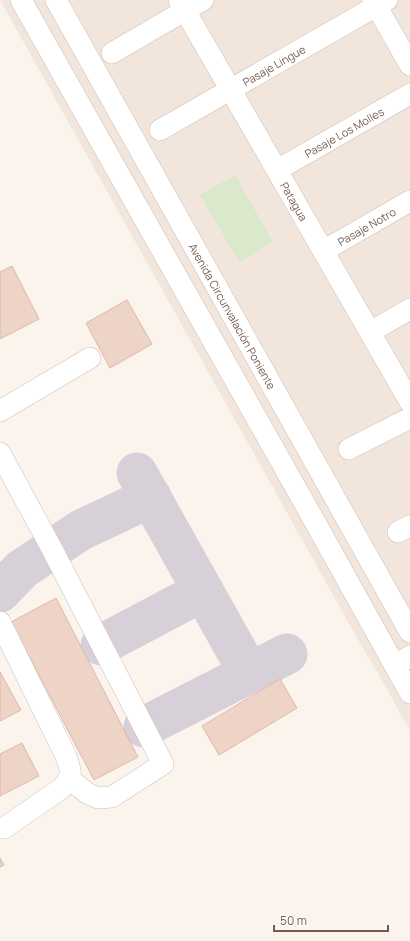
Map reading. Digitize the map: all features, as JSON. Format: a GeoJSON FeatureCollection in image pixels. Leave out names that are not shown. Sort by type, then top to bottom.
{"type":"FeatureCollection","features":[{"type":"Feature","properties":{"kind":"street"},"geometry":{"type":"LineString","coordinates":[[21,0],[315,522],[402,661],[410,694]]}},
{"type":"Feature","properties":{"kind":"street","name":"Avenida Circunvalación Poniente"},"geometry":{"type":"LineString","coordinates":[[56,0],[410,632]]}},
{"type":"Feature","properties":{"kind":"street"},"geometry":{"type":"LineString","coordinates":[[379,2],[410,65]]}},
{"type":"Feature","properties":{"kind":"street","name":"Pasaje Lingue"},"geometry":{"type":"LineString","coordinates":[[160,130],[379,2]]}},
{"type":"Feature","properties":{"kind":"street"},"geometry":{"type":"LineString","coordinates":[[112,53],[189,3]]}},
{"type":"Feature","properties":{"kind":"street","name":"Patagua"},"geometry":{"type":"LineString","coordinates":[[189,3],[231,89],[410,402]]}},
{"type":"Feature","properties":{"kind":"street","name":"Pasaje Los Molles"},"geometry":{"type":"LineString","coordinates":[[277,170],[410,94]]}},
{"type":"Feature","properties":{"kind":"street","name":"Pasaje Notro"},"geometry":{"type":"LineString","coordinates":[[323,251],[410,201]]}},
{"type":"Feature","properties":{"kind":"street"},"geometry":{"type":"LineString","coordinates":[[370,332],[410,309]]}},
{"type":"Feature","properties":{"kind":"street"},"geometry":{"type":"LineString","coordinates":[[0,411],[90,358]]}},
{"type":"Feature","properties":{"kind":"street"},"geometry":{"type":"LineString","coordinates":[[349,449],[410,418]]}},
{"type":"Feature","properties":{"kind":"street"},"geometry":{"type":"LineString","coordinates":[[0,453],[52,549],[163,764],[112,796],[98,798],[88,793],[69,779]]}},
{"type":"Feature","properties":{"kind":"street"},"geometry":{"type":"LineString","coordinates":[[0,622],[65,754],[70,769],[69,779],[62,788],[4,828]]}},
{"type":"Feature","properties":{"kind":"shaded area"},"geometry":{"type":"Polygon","coordinates":[[[0,0],[410,0],[410,731],[357,638],[0,0]]]}},
{"type":"Feature","properties":{"kind":"green space"},"geometry":{"type":"Polygon","coordinates":[[[235,175],[273,242],[239,262],[200,195],[235,175]]]}},
{"type":"Feature","properties":{"kind":"building"},"geometry":{"type":"Polygon","coordinates":[[[12,266],[39,319],[0,339],[0,272],[12,266]]]}},
{"type":"Feature","properties":{"kind":"building"},"geometry":{"type":"Polygon","coordinates":[[[127,300],[152,344],[110,368],[86,323],[127,300]]]}},
{"type":"Feature","properties":{"kind":"building"},"geometry":{"type":"Polygon","coordinates":[[[56,598],[138,757],[94,780],[11,622],[56,598]]]}},
{"type":"Feature","properties":{"kind":"building"},"geometry":{"type":"Polygon","coordinates":[[[0,672],[21,710],[0,721],[0,672]]]}},
{"type":"Feature","properties":{"kind":"building"},"geometry":{"type":"Polygon","coordinates":[[[280,679],[297,708],[219,755],[202,726],[280,679]]]}},
{"type":"Feature","properties":{"kind":"building"},"geometry":{"type":"Polygon","coordinates":[[[22,743],[39,776],[0,796],[0,754],[22,743]]]}},
{"type":"Feature","properties":{"kind":"building"},"geometry":{"type":"Polygon","coordinates":[[[0,858],[4,865],[0,867],[0,858]]]}},
{"type":"Feature","properties":{"kind":"taxiway"},"geometry":{"type":"LineString","coordinates":[[137,473],[249,673]]}},
{"type":"Feature","properties":{"kind":"taxiway"},"geometry":{"type":"LineString","coordinates":[[0,592],[22,569],[81,530],[151,497]]}},
{"type":"Feature","properties":{"kind":"taxiway"},"geometry":{"type":"LineString","coordinates":[[101,645],[203,591]]}},
{"type":"Feature","properties":{"kind":"taxiway"},"geometry":{"type":"LineString","coordinates":[[144,727],[287,654]]}}]}
